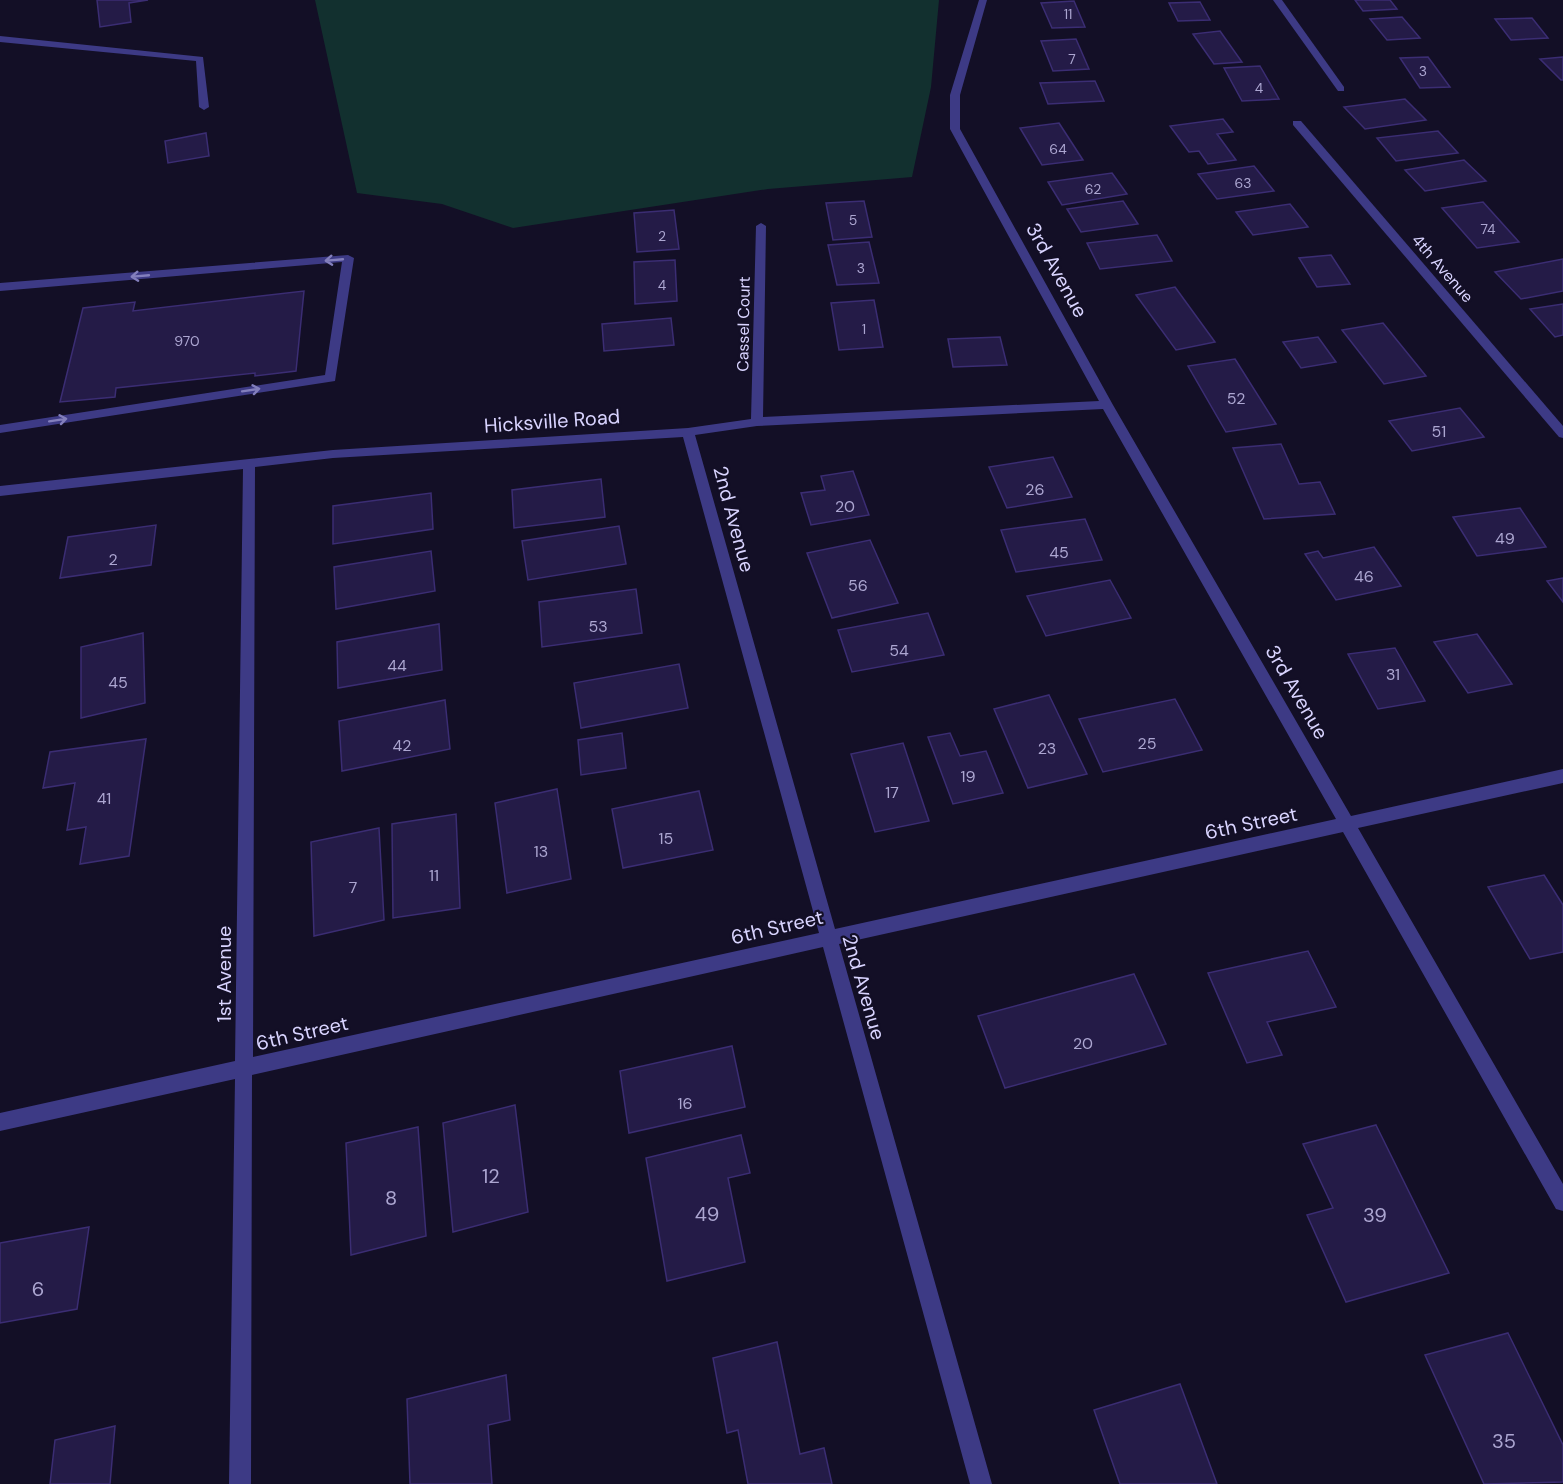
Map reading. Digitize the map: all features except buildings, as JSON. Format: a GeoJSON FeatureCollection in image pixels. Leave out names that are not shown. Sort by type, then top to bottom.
{"type":"FeatureCollection","features":[{"type":"Feature","properties":{"kind":"street","name":"3rd Avenue"},"geometry":{"type":"LineString","coordinates":[[983,0],[955,95],[955,129],[1107,405],[1563,1202]]}},
{"type":"Feature","properties":{"kind":"street"},"geometry":{"type":"LineString","coordinates":[[1277,0],[1341,89]]}},
{"type":"Feature","properties":{"kind":"street"},"geometry":{"type":"LineString","coordinates":[[0,39],[200,59],[204,107]]}},
{"type":"Feature","properties":{"kind":"street","name":"4th Avenue"},"geometry":{"type":"LineString","coordinates":[[1297,123],[1563,434]]}},
{"type":"Feature","properties":{"kind":"street","name":"Cassel Court"},"geometry":{"type":"LineString","coordinates":[[757,422],[761,226]]}},
{"type":"Feature","properties":{"kind":"street"},"geometry":{"type":"LineString","coordinates":[[0,287],[348,258],[331,378],[0,429]]}},
{"type":"Feature","properties":{"kind":"street","name":"Hicksville Road"},"geometry":{"type":"LineString","coordinates":[[0,491],[333,454],[688,432],[757,422],[1107,405]]}},
{"type":"Feature","properties":{"kind":"street","name":"2nd Avenue"},"geometry":{"type":"LineString","coordinates":[[688,432],[981,1484]]}},
{"type":"Feature","properties":{"kind":"street","name":"1st Avenue"},"geometry":{"type":"LineString","coordinates":[[240,1484],[249,464]]}},
{"type":"Feature","properties":{"kind":"street","name":"6th Street"},"geometry":{"type":"LineString","coordinates":[[0,1122],[1563,776]]}},
{"type":"Feature","properties":{"kind":"green space"},"geometry":{"type":"Polygon","coordinates":[[[315,0],[939,0],[931,87],[912,177],[768,189],[513,228],[442,204],[357,193],[315,0]]]}}]}
